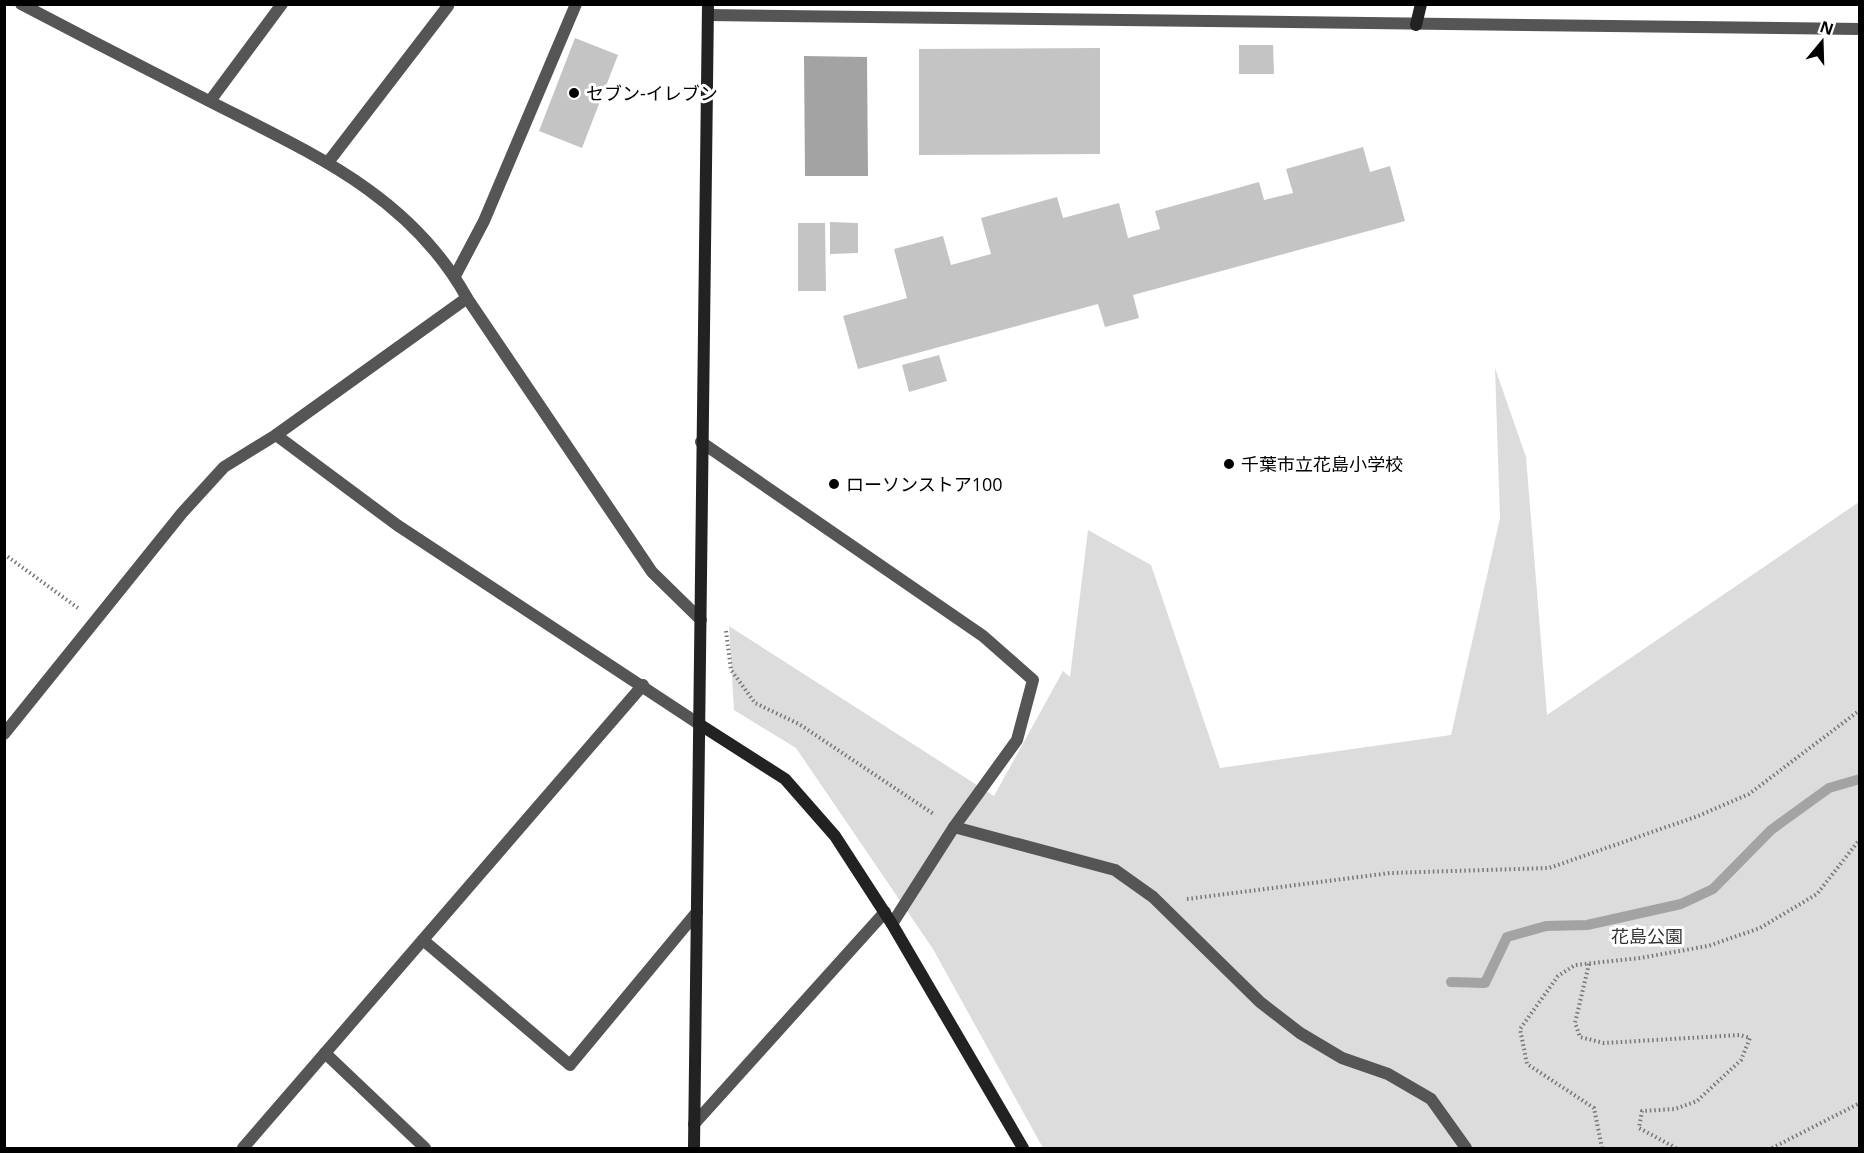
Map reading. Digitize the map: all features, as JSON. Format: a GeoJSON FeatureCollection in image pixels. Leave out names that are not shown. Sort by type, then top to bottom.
{"type":"FeatureCollection","features":[{"type":"Feature","properties":{"kind":"street"},"geometry":{"type":"LineString","coordinates":[[21,4],[329,161],[378,195],[425,237],[454,276],[652,572],[701,620]]}},
{"type":"Feature","properties":{"kind":"street"},"geometry":{"type":"LineString","coordinates":[[210,101],[282,4]]}},
{"type":"Feature","properties":{"kind":"street"},"geometry":{"type":"LineString","coordinates":[[329,161],[448,6],[446,4]]}},
{"type":"Feature","properties":{"kind":"street"},"geometry":{"type":"LineString","coordinates":[[454,276],[484,221],[576,4]]}},
{"type":"Feature","properties":{"kind":"street"},"geometry":{"type":"LineString","coordinates":[[1416,25],[1421,4]]}},
{"type":"Feature","properties":{"kind":"street"},"geometry":{"type":"LineString","coordinates":[[694,1149],[708,10],[800,10],[1416,25],[1860,29]]}},
{"type":"Feature","properties":{"kind":"street"},"geometry":{"type":"LineString","coordinates":[[4,734],[182,513],[224,467],[276,435],[467,298]]}},
{"type":"Feature","properties":{"kind":"street"},"geometry":{"type":"LineString","coordinates":[[276,435],[398,525],[785,779],[835,836],[885,912],[1023,1149]]}},
{"type":"Feature","properties":{"kind":"street"},"geometry":{"type":"LineString","coordinates":[[701,442],[984,636],[1033,680],[1017,740],[954,827],[892,924]]}},
{"type":"Feature","properties":{"kind":"street"},"geometry":{"type":"LineString","coordinates":[[243,1149],[643,686]]}},
{"type":"Feature","properties":{"kind":"street"},"geometry":{"type":"LineString","coordinates":[[954,827],[1115,870],[1159,903],[1260,1002],[1300,1033],[1342,1058],[1388,1074],[1431,1099],[1466,1149]]}},
{"type":"Feature","properties":{"kind":"street"},"geometry":{"type":"LineString","coordinates":[[423,940],[570,1065],[697,912]]}},
{"type":"Feature","properties":{"kind":"street"},"geometry":{"type":"LineString","coordinates":[[694,1124],[885,912]]}},
{"type":"Feature","properties":{"kind":"street"},"geometry":{"type":"LineString","coordinates":[[325,1053],[425,1149]]}},
{"type":"Feature","properties":{"kind":"path"},"geometry":{"type":"LineString","coordinates":[[4,554],[96,620]]}},
{"type":"Feature","properties":{"kind":"path"},"geometry":{"type":"LineString","coordinates":[[724,621],[731,670],[755,704],[798,723],[954,827]]}},
{"type":"Feature","properties":{"kind":"path"},"geometry":{"type":"LineString","coordinates":[[1159,903],[1390,873],[1549,868],[1698,816],[1749,794],[1860,710]]}},
{"type":"Feature","properties":{"kind":"path"},"geometry":{"type":"LineString","coordinates":[[1602,1149],[1594,1108],[1527,1064],[1520,1029],[1558,976],[1575,965],[1707,946],[1760,928],[1817,894],[1860,839]]}},
{"type":"Feature","properties":{"kind":"path"},"geometry":{"type":"LineString","coordinates":[[1589,964],[1575,1023],[1580,1037],[1605,1043],[1740,1035],[1750,1038],[1741,1060],[1696,1101],[1675,1109],[1642,1111],[1640,1128],[1676,1149]]}},
{"type":"Feature","properties":{"kind":"path"},"geometry":{"type":"LineString","coordinates":[[1772,1149],[1789,1137],[1860,1102]]}},
{"type":"Feature","properties":{"kind":"green space","name":"花島公園"},"geometry":{"type":"Polygon","coordinates":[[[1495,368],[1526,457],[1547,715],[1859,502],[1859,1148],[1043,1148],[933,949],[796,748],[734,710],[729,626],[994,796],[1063,671],[1070,677],[1088,530],[1151,565],[1220,768],[1451,735],[1500,518],[1495,368]]]}},
{"type":"Feature","properties":{"kind":"shaded area"},"geometry":{"type":"Polygon","coordinates":[[[804,56],[867,57],[868,176],[805,176],[804,56]]]}},
{"type":"Feature","properties":{"kind":"building"},"geometry":{"type":"Polygon","coordinates":[[[575,38],[618,55],[582,148],[539,131],[575,38]]]}},
{"type":"Feature","properties":{"kind":"building"},"geometry":{"type":"Polygon","coordinates":[[[1239,45],[1273,45],[1274,74],[1239,74],[1239,45]]]}},
{"type":"Feature","properties":{"kind":"building"},"geometry":{"type":"Polygon","coordinates":[[[1100,48],[1100,154],[919,155],[919,49],[1100,48]]]}},
{"type":"Feature","properties":{"kind":"building"},"geometry":{"type":"Polygon","coordinates":[[[1363,147],[1370,172],[1390,166],[1405,221],[1133,295],[1139,318],[1105,327],[1098,304],[858,369],[843,316],[907,298],[894,249],[943,236],[951,265],[991,254],[981,218],[1057,197],[1063,218],[1119,203],[1128,238],[1160,229],[1155,211],[1259,182],[1264,200],[1293,193],[1286,169],[1363,147]]]}},
{"type":"Feature","properties":{"kind":"building"},"geometry":{"type":"Polygon","coordinates":[[[830,222],[858,223],[858,253],[830,254],[830,222]]]}},
{"type":"Feature","properties":{"kind":"building"},"geometry":{"type":"Polygon","coordinates":[[[798,223],[825,223],[826,291],[798,291],[798,223]]]}},
{"type":"Feature","properties":{"kind":"building"},"geometry":{"type":"Polygon","coordinates":[[[939,355],[947,381],[909,392],[902,365],[939,355]]]}},
{"type":"Feature","properties":{"kind":"waterway"},"geometry":{"type":"LineString","coordinates":[[1451,982],[1485,983],[1507,937],[1546,926],[1587,925],[1681,904],[1713,889],[1771,830],[1829,788],[1860,779]]}},
{"type":"Feature","properties":{"kind":"place","name":"セブン-イレブン"},"geometry":{"type":"Point","coordinates":[574,93]}},
{"type":"Feature","properties":{"kind":"place","name":"千葉市立花島小学校"},"geometry":{"type":"Point","coordinates":[1229,464]}},
{"type":"Feature","properties":{"kind":"place","name":"ローソンストア100"},"geometry":{"type":"Point","coordinates":[834,484]}}]}
